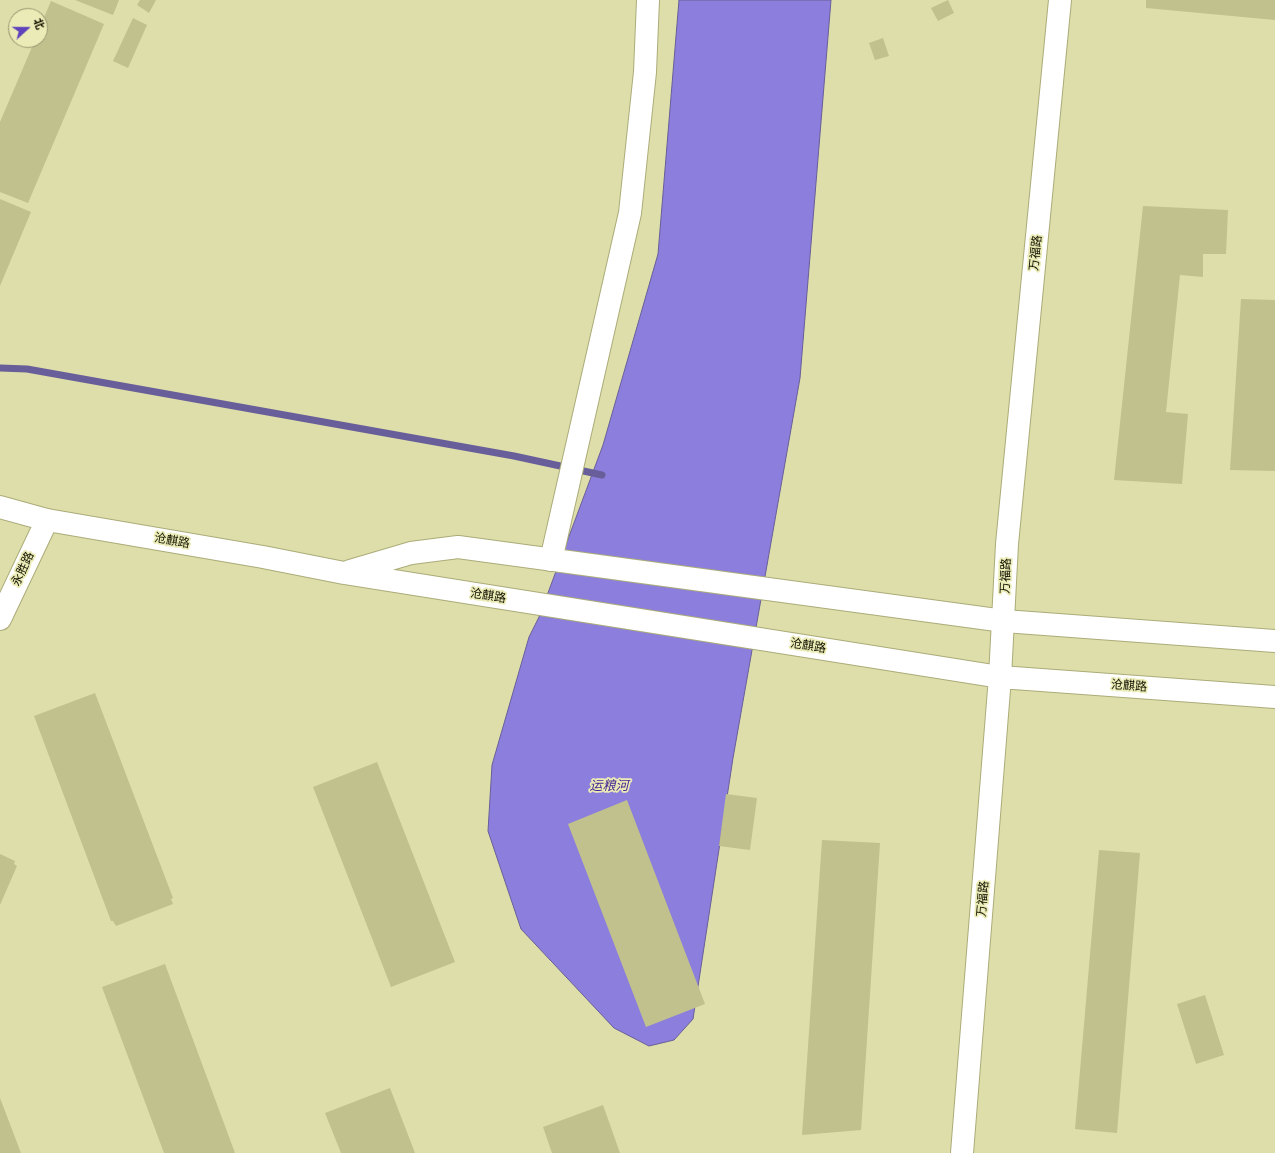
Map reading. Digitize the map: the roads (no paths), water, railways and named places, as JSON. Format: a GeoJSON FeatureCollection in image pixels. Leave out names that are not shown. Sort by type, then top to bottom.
{"type":"FeatureCollection","features":[{"type":"Feature","properties":{"kind":"main road"},"geometry":{"type":"LineString","coordinates":[[551,560],[630,213],[645,72],[648,0]]}},
{"type":"Feature","properties":{"kind":"main road","name":"万福路"},"geometry":{"type":"LineString","coordinates":[[962,1153],[1000,677],[1007,544],[1060,0]]}},
{"type":"Feature","properties":{"kind":"main road","name":"沧麒路"},"geometry":{"type":"LineString","coordinates":[[0,507],[47,520],[263,557],[344,573],[1000,677],[1275,697]]}},
{"type":"Feature","properties":{"kind":"main road","name":"永胜路"},"geometry":{"type":"LineString","coordinates":[[0,619],[47,520]]}},
{"type":"Feature","properties":{"kind":"main road","name":"沧麒路"},"geometry":{"type":"LineString","coordinates":[[344,573],[411,553],[458,547],[1004,621],[1275,641]]}},
{"type":"Feature","properties":{"kind":"water","name":"运粮河"},"geometry":{"type":"Polygon","coordinates":[[[679,0],[831,0],[800,378],[733,758],[693,1019],[674,1040],[649,1046],[614,1028],[521,929],[488,831],[492,765],[529,637],[539,617],[603,445],[658,254],[679,0]]]}},
{"type":"Feature","properties":{"kind":"waterway"},"geometry":{"type":"LineString","coordinates":[[0,368],[27,369],[514,456],[602,475]]}}]}
